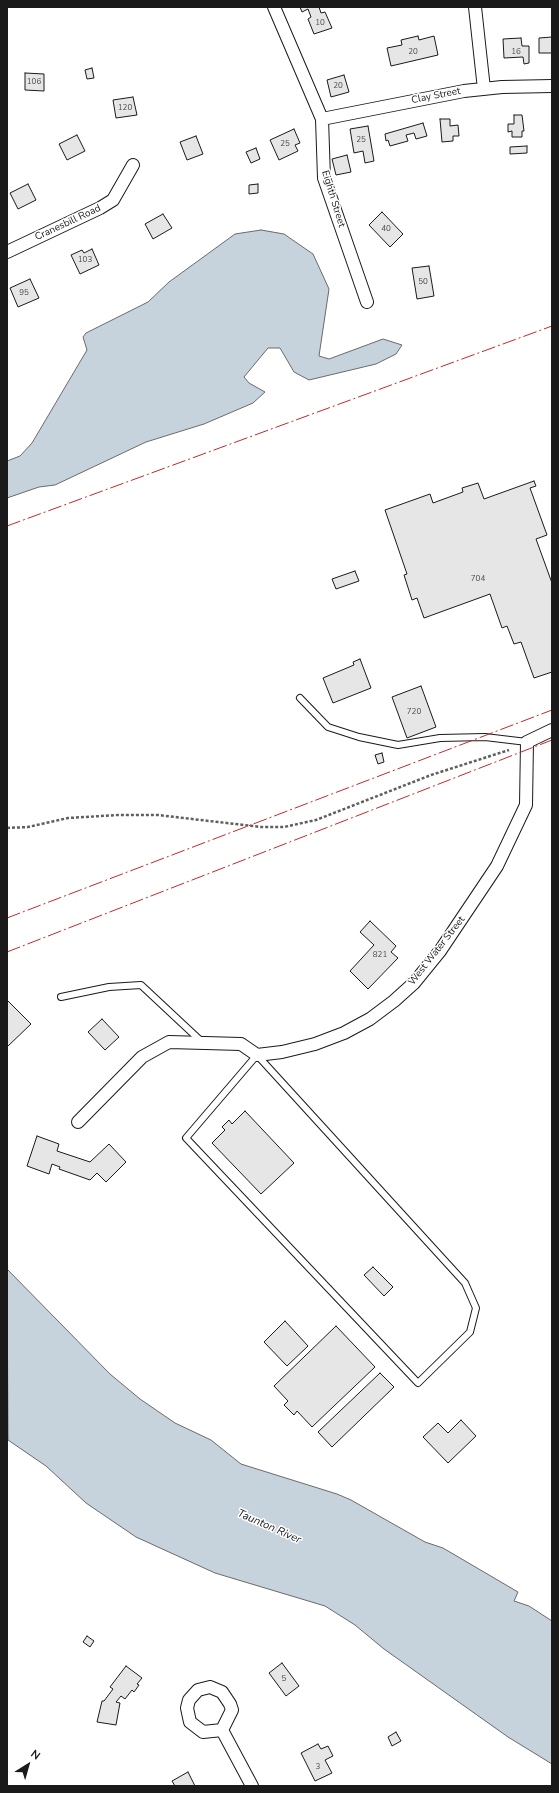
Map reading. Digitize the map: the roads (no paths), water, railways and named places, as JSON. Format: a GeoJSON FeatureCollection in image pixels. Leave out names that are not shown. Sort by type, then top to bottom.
{"type":"FeatureCollection","features":[{"type":"Feature","properties":{"kind":"street","name":"Eighth Street"},"geometry":{"type":"LineString","coordinates":[[274,7],[322,119],[324,178],[367,302]]}},
{"type":"Feature","properties":{"kind":"street"},"geometry":{"type":"LineString","coordinates":[[475,7],[484,89]]}},
{"type":"Feature","properties":{"kind":"street","name":"Clay Street"},"geometry":{"type":"LineString","coordinates":[[322,119],[447,94],[484,89],[552,86]]}},
{"type":"Feature","properties":{"kind":"street","name":"Cranesbill Road"},"geometry":{"type":"LineString","coordinates":[[7,252],[100,208],[113,200],[133,165]]}},
{"type":"Feature","properties":{"kind":"street"},"geometry":{"type":"LineString","coordinates":[[527,742],[552,730]]}},
{"type":"Feature","properties":{"kind":"street","name":"West Water Street"},"geometry":{"type":"LineString","coordinates":[[257,1055],[299,1049],[344,1033],[382,1011],[418,978],[440,951],[473,903],[507,846],[526,805],[527,742]]}},
{"type":"Feature","properties":{"kind":"street"},"geometry":{"type":"LineString","coordinates":[[78,1122],[142,1057],[169,1042],[242,1044],[257,1055]]}},
{"type":"Feature","properties":{"kind":"street"},"geometry":{"type":"LineString","coordinates":[[222,1730],[252,1786]]}},
{"type":"Feature","properties":{"kind":"lane"},"geometry":{"type":"LineString","coordinates":[[300,698],[328,727],[359,738],[398,745],[440,738],[485,737],[527,742]]}},
{"type":"Feature","properties":{"kind":"lane"},"geometry":{"type":"LineString","coordinates":[[61,997],[108,987],[141,985],[203,1043]]}},
{"type":"Feature","properties":{"kind":"lane"},"geometry":{"type":"LineString","coordinates":[[257,1055],[465,1283],[476,1308],[470,1332],[418,1383],[186,1138],[257,1055]]}},
{"type":"Feature","properties":{"kind":"water"},"geometry":{"type":"Polygon","coordinates":[[[261,230],[284,234],[313,254],[329,289],[319,356],[329,359],[383,339],[402,345],[396,354],[376,364],[309,380],[294,372],[280,348],[268,348],[244,377],[249,383],[265,392],[253,403],[204,424],[146,442],[55,485],[39,487],[7,498],[7,461],[20,456],[32,443],[87,350],[83,337],[86,333],[148,302],[169,282],[235,234],[261,230]]]}},
{"type":"Feature","properties":{"kind":"water","name":"Taunton River"},"geometry":{"type":"Polygon","coordinates":[[[7,1269],[110,1374],[140,1399],[175,1423],[211,1440],[241,1464],[337,1494],[351,1500],[425,1542],[443,1548],[518,1592],[514,1601],[529,1606],[552,1621],[552,1764],[508,1737],[384,1649],[355,1625],[325,1606],[215,1573],[136,1537],[86,1503],[46,1466],[8,1440],[7,1269]]]}}]}
